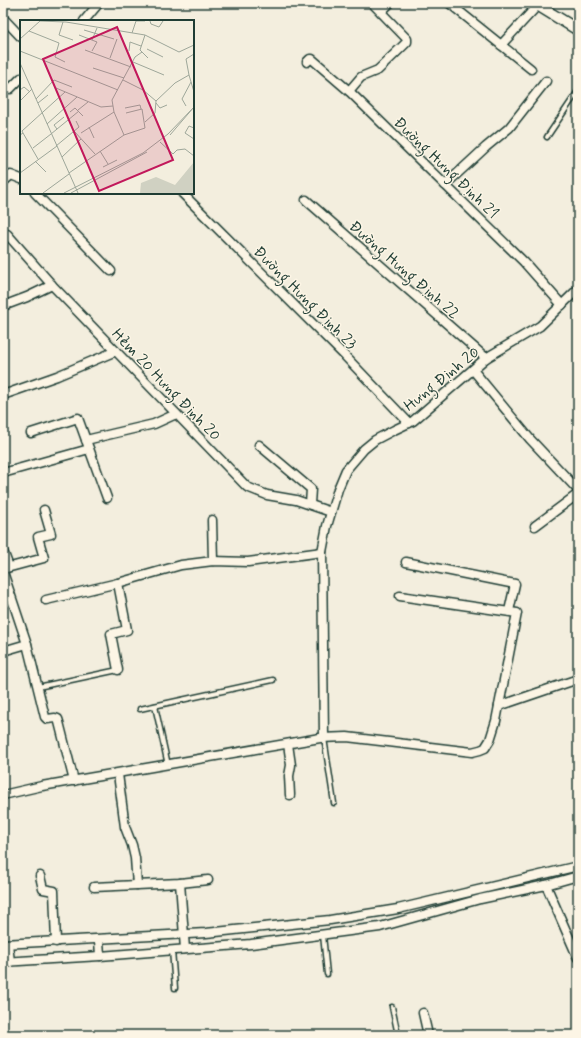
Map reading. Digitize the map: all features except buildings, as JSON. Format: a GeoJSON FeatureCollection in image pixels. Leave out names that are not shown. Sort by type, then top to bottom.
{"type":"FeatureCollection","features":[{"type":"Feature","properties":{"kind":"street"},"geometry":{"type":"LineString","coordinates":[[85,20],[99,3]]}},
{"type":"Feature","properties":{"kind":"street"},"geometry":{"type":"LineString","coordinates":[[349,91],[361,77],[378,70],[407,42],[407,39],[372,3]]}},
{"type":"Feature","properties":{"kind":"street"},"geometry":{"type":"LineString","coordinates":[[381,12],[390,3]]}},
{"type":"Feature","properties":{"kind":"street"},"geometry":{"type":"LineString","coordinates":[[449,3],[531,69]]}},
{"type":"Feature","properties":{"kind":"street"},"geometry":{"type":"LineString","coordinates":[[501,45],[536,4],[578,30]]}},
{"type":"Feature","properties":{"kind":"street"},"geometry":{"type":"LineString","coordinates":[[3,18],[20,36]]}},
{"type":"Feature","properties":{"kind":"street","name":"Đường Hưng Định 21"},"geometry":{"type":"LineString","coordinates":[[306,62],[312,59],[349,91],[524,262],[562,305]]}},
{"type":"Feature","properties":{"kind":"street"},"geometry":{"type":"LineString","coordinates":[[10,89],[20,79]]}},
{"type":"Feature","properties":{"kind":"street"},"geometry":{"type":"LineString","coordinates":[[445,185],[486,146],[509,128],[546,80]]}},
{"type":"Feature","properties":{"kind":"street"},"geometry":{"type":"LineString","coordinates":[[3,182],[11,175],[20,179]]}},
{"type":"Feature","properties":{"kind":"street"},"geometry":{"type":"LineString","coordinates":[[35,194],[111,271]]}},
{"type":"Feature","properties":{"kind":"street","name":"Đường Hưng Định 23"},"geometry":{"type":"LineString","coordinates":[[183,194],[344,355],[409,423]]}},
{"type":"Feature","properties":{"kind":"street","name":"Đường Hưng Định 22"},"geometry":{"type":"LineString","coordinates":[[306,200],[486,358]]}},
{"type":"Feature","properties":{"kind":"street","name":"Hẻm 20 Hưng Định 20"},"geometry":{"type":"LineString","coordinates":[[7,234],[52,285],[247,487],[267,496],[296,500],[331,512]]}},
{"type":"Feature","properties":{"kind":"street"},"geometry":{"type":"LineString","coordinates":[[3,306],[52,285]]}},
{"type":"Feature","properties":{"kind":"street","name":"Hưng Định 20"},"geometry":{"type":"LineString","coordinates":[[324,738],[322,552],[331,512],[346,470],[364,449],[375,440],[413,421],[486,358],[540,326],[578,289]]}},
{"type":"Feature","properties":{"kind":"street"},"geometry":{"type":"LineString","coordinates":[[3,395],[57,376],[116,352]]}},
{"type":"Feature","properties":{"kind":"street"},"geometry":{"type":"LineString","coordinates":[[472,370],[530,439],[578,490]]}},
{"type":"Feature","properties":{"kind":"street"},"geometry":{"type":"LineString","coordinates":[[86,440],[154,424],[176,414]]}},
{"type":"Feature","properties":{"kind":"street"},"geometry":{"type":"LineString","coordinates":[[31,433],[78,418],[107,498]]}},
{"type":"Feature","properties":{"kind":"street"},"geometry":{"type":"LineString","coordinates":[[259,444],[311,489],[310,504]]}},
{"type":"Feature","properties":{"kind":"street"},"geometry":{"type":"LineString","coordinates":[[3,473],[89,449]]}},
{"type":"Feature","properties":{"kind":"street"},"geometry":{"type":"LineString","coordinates":[[536,526],[578,494]]}},
{"type":"Feature","properties":{"kind":"street"},"geometry":{"type":"LineString","coordinates":[[5,569],[44,558],[38,537],[51,534],[44,510]]}},
{"type":"Feature","properties":{"kind":"street"},"geometry":{"type":"LineString","coordinates":[[212,520],[213,561]]}},
{"type":"Feature","properties":{"kind":"street"},"geometry":{"type":"LineString","coordinates":[[3,551],[5,569],[27,644],[45,717],[47,719],[58,719],[74,781]]}},
{"type":"Feature","properties":{"kind":"street"},"geometry":{"type":"LineString","coordinates":[[46,600],[118,583],[181,565],[213,561],[248,562],[322,552]]}},
{"type":"Feature","properties":{"kind":"street"},"geometry":{"type":"LineString","coordinates":[[406,562],[515,584],[509,611]]}},
{"type":"Feature","properties":{"kind":"street"},"geometry":{"type":"LineString","coordinates":[[118,583],[127,630],[111,634],[118,670]]}},
{"type":"Feature","properties":{"kind":"street"},"geometry":{"type":"LineString","coordinates":[[3,795],[42,786],[324,738],[347,737],[472,752],[485,748],[490,740],[499,706],[517,613],[400,596]]}},
{"type":"Feature","properties":{"kind":"street"},"geometry":{"type":"LineString","coordinates":[[3,651],[27,644]]}},
{"type":"Feature","properties":{"kind":"street"},"geometry":{"type":"LineString","coordinates":[[499,706],[578,679]]}},
{"type":"Feature","properties":{"kind":"street"},"geometry":{"type":"LineString","coordinates":[[288,744],[291,765],[289,776],[290,794]]}},
{"type":"Feature","properties":{"kind":"street"},"geometry":{"type":"LineString","coordinates":[[118,774],[125,827],[135,858],[137,885]]}},
{"type":"Feature","properties":{"kind":"street"},"geometry":{"type":"LineString","coordinates":[[578,866],[398,909],[330,920],[206,934],[6,944],[6,962],[251,944],[380,927],[480,899],[546,885],[578,876]]}},
{"type":"Feature","properties":{"kind":"street"},"geometry":{"type":"LineString","coordinates":[[40,876],[43,889],[54,891],[56,942]]}},
{"type":"Feature","properties":{"kind":"street"},"geometry":{"type":"LineString","coordinates":[[94,888],[208,880]]}},
{"type":"Feature","properties":{"kind":"street"},"geometry":{"type":"LineString","coordinates":[[180,883],[185,949]]}},
{"type":"Feature","properties":{"kind":"street"},"geometry":{"type":"LineString","coordinates":[[546,885],[578,958]]}},
{"type":"Feature","properties":{"kind":"street"},"geometry":{"type":"LineString","coordinates":[[99,940],[100,956]]}},
{"type":"Feature","properties":{"kind":"street"},"geometry":{"type":"LineString","coordinates":[[423,1013],[428,1035]]}},
{"type":"Feature","properties":{"kind":"lane"},"geometry":{"type":"LineString","coordinates":[[547,137],[578,91]]}},
{"type":"Feature","properties":{"kind":"lane"},"geometry":{"type":"LineString","coordinates":[[38,687],[118,670]]}},
{"type":"Feature","properties":{"kind":"lane"},"geometry":{"type":"LineString","coordinates":[[140,709],[272,680]]}},
{"type":"Feature","properties":{"kind":"lane"},"geometry":{"type":"LineString","coordinates":[[155,706],[168,765]]}},
{"type":"Feature","properties":{"kind":"lane"},"geometry":{"type":"LineString","coordinates":[[324,738],[334,803]]}},
{"type":"Feature","properties":{"kind":"lane"},"geometry":{"type":"LineString","coordinates":[[323,935],[327,974]]}},
{"type":"Feature","properties":{"kind":"lane"},"geometry":{"type":"LineString","coordinates":[[172,950],[176,988]]}},
{"type":"Feature","properties":{"kind":"lane"},"geometry":{"type":"LineString","coordinates":[[392,1007],[398,1035]]}}]}
